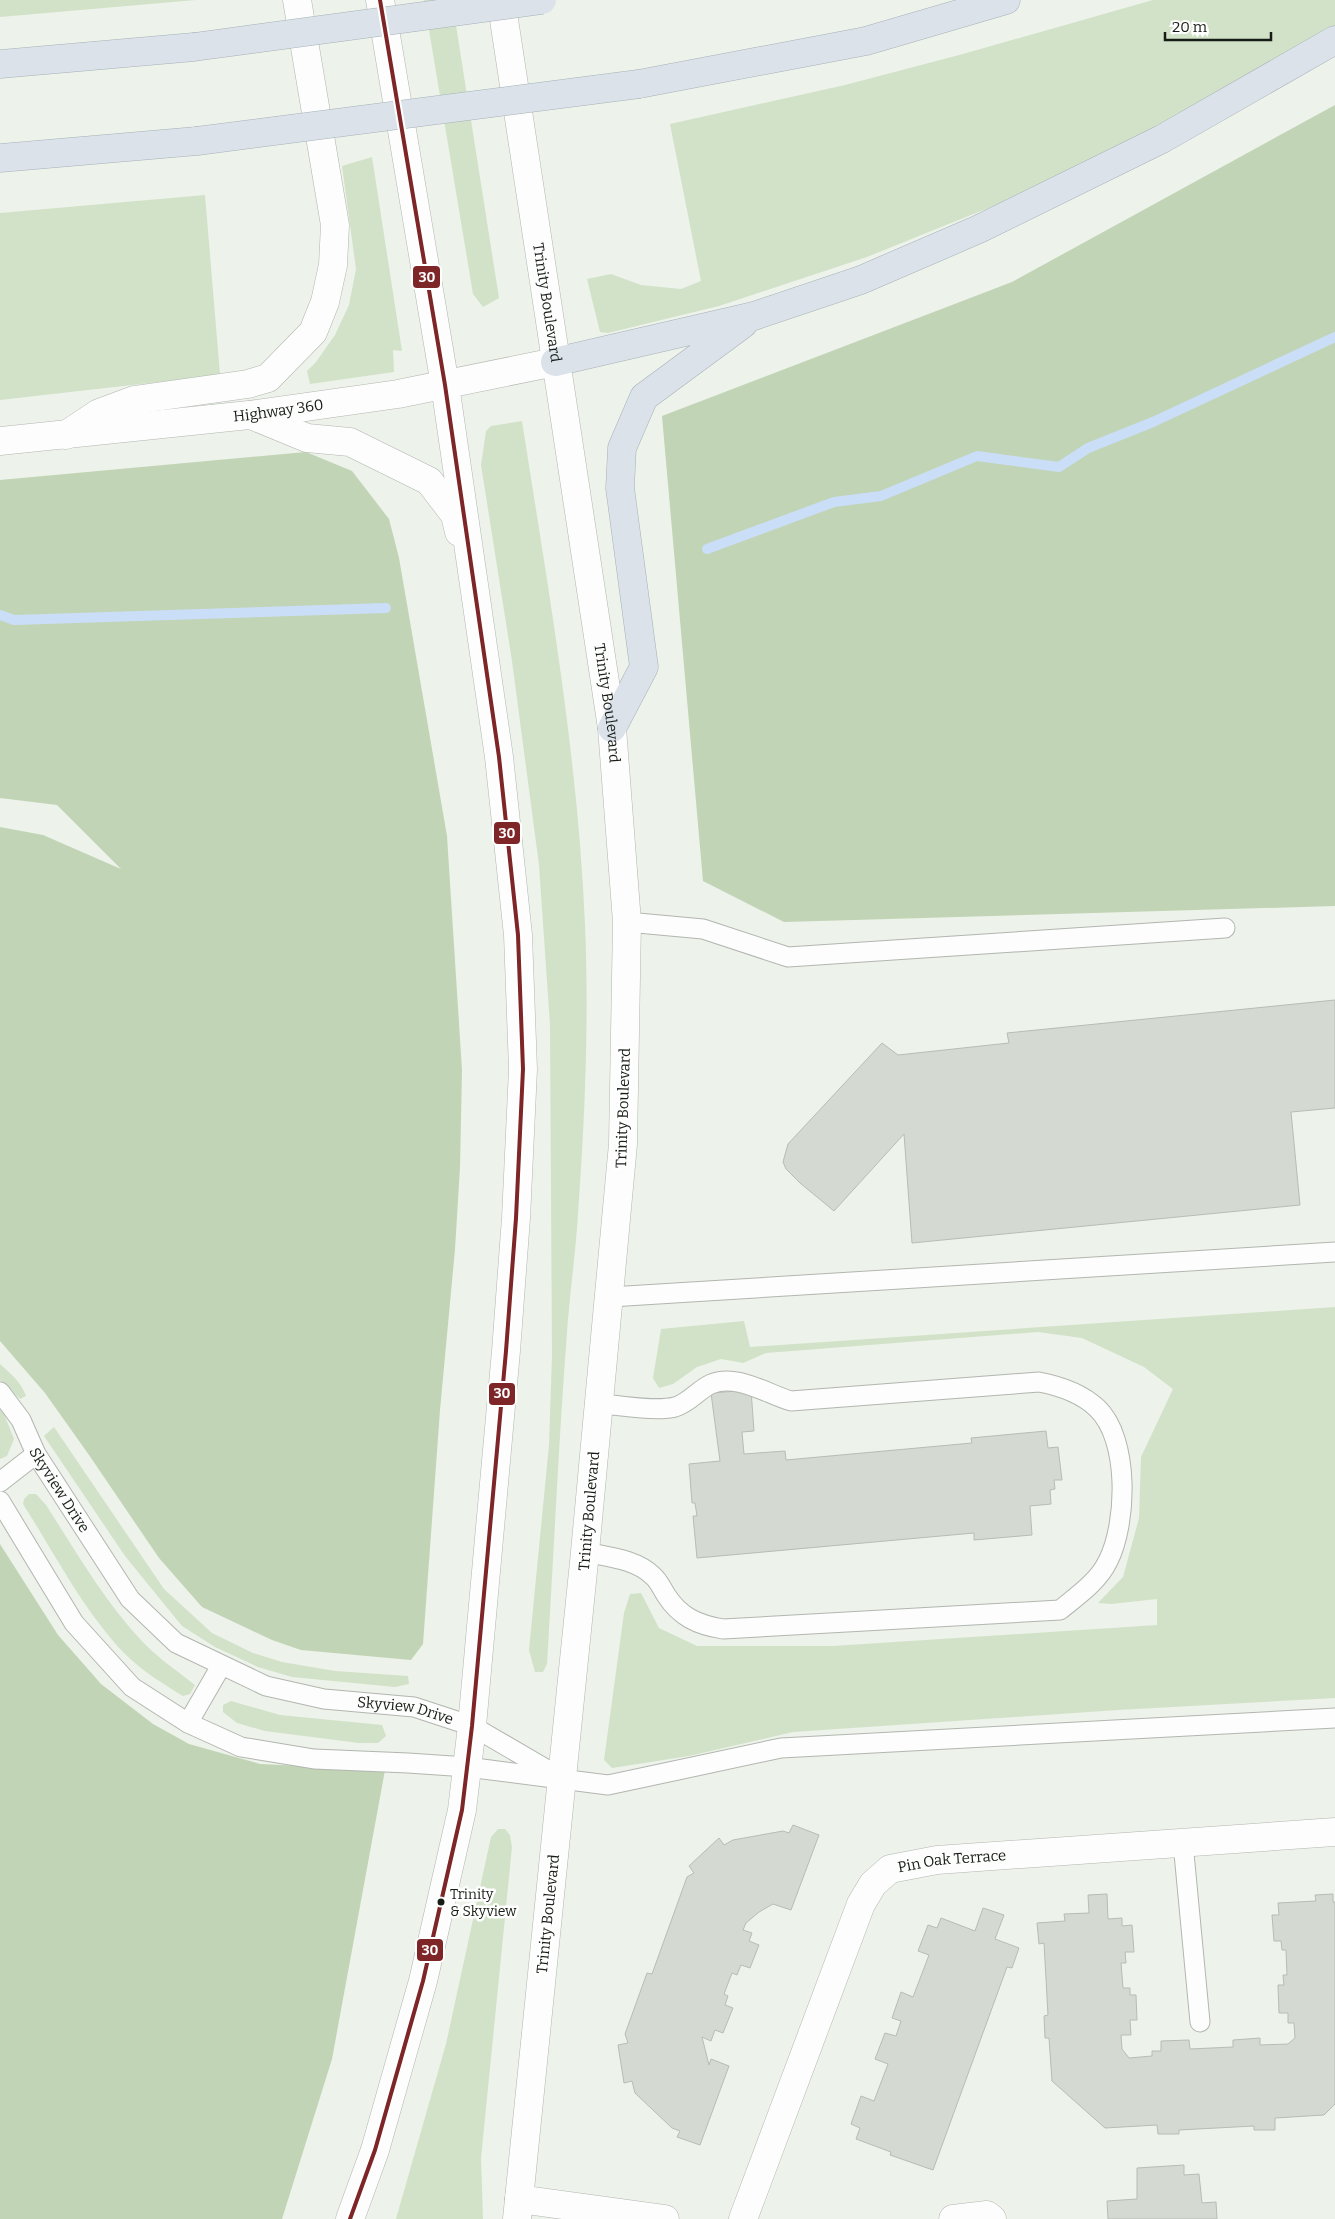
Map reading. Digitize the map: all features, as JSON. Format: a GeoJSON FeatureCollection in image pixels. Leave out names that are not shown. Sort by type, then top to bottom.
{"type":"FeatureCollection","features":[{"type":"Feature","properties":{"kind":"highway"},"geometry":{"type":"LineString","coordinates":[[0,64],[194,47],[542,0]]}},
{"type":"Feature","properties":{"kind":"highway"},"geometry":{"type":"LineString","coordinates":[[0,158],[197,141],[639,84],[866,41],[1006,0]]}},
{"type":"Feature","properties":{"kind":"highway"},"geometry":{"type":"LineString","coordinates":[[555,362],[754,316],[861,280],[979,229],[1162,139],[1335,40]]}},
{"type":"Feature","properties":{"kind":"highway"},"geometry":{"type":"LineString","coordinates":[[612,728],[644,667],[620,488],[622,448],[644,397],[754,316]]}},
{"type":"Feature","properties":{"kind":"main road"},"geometry":{"type":"LineString","coordinates":[[66,435],[99,413],[134,400],[248,384],[268,378],[313,332],[325,302],[333,264],[335,226],[297,0]]}},
{"type":"Feature","properties":{"kind":"main road"},"geometry":{"type":"LineString","coordinates":[[350,2219],[375,2150],[423,1981],[462,1810],[472,1726],[506,1352],[516,1218],[523,1069],[517,925],[499,757],[445,385],[380,0]]}},
{"type":"Feature","properties":{"kind":"main road","name":"Trinity Boulevard"},"geometry":{"type":"LineString","coordinates":[[501,0],[612,728],[627,922],[623,1144],[585,1552],[518,2209]]}},
{"type":"Feature","properties":{"kind":"main road","name":"Highway 360"},"geometry":{"type":"LineString","coordinates":[[0,441],[249,415],[398,394],[555,362]]}},
{"type":"Feature","properties":{"kind":"main road"},"geometry":{"type":"LineString","coordinates":[[249,415],[307,438],[350,442],[428,481],[454,516],[473,583]]}},
{"type":"Feature","properties":{"kind":"main road","name":"Pin Oak Terrace"},"geometry":{"type":"LineString","coordinates":[[743,2219],[861,1904],[873,1884],[890,1869],[937,1860],[1335,1832]]}},
{"type":"Feature","properties":{"kind":"main road"},"geometry":{"type":"LineString","coordinates":[[518,2209],[665,2219]]}},
{"type":"Feature","properties":{"kind":"main road"},"geometry":{"type":"LineString","coordinates":[[952,2219],[987,2215],[992,2219]]}},
{"type":"Feature","properties":{"kind":"lane"},"geometry":{"type":"LineString","coordinates":[[627,922],[703,929],[788,957],[1225,928]]}},
{"type":"Feature","properties":{"kind":"lane"},"geometry":{"type":"LineString","coordinates":[[610,1297],[1335,1252]]}},
{"type":"Feature","properties":{"kind":"lane"},"geometry":{"type":"LineString","coordinates":[[585,1552],[638,1565],[655,1577],[667,1597],[684,1616],[702,1625],[723,1629],[1060,1610],[1092,1584],[1108,1561],[1118,1532],[1121,1500],[1119,1450],[1111,1428],[1098,1409],[1081,1395],[1058,1386],[1039,1382],[791,1401],[770,1395],[748,1383],[732,1382],[713,1383],[676,1407],[658,1408],[599,1404]]}},
{"type":"Feature","properties":{"kind":"lane","name":"Skyview Drive"},"geometry":{"type":"LineString","coordinates":[[0,1392],[21,1420],[36,1454],[130,1599],[176,1643],[266,1686],[324,1699],[414,1707],[472,1726],[561,1779]]}},
{"type":"Feature","properties":{"kind":"lane"},"geometry":{"type":"LineString","coordinates":[[0,1482],[36,1454]]}},
{"type":"Feature","properties":{"kind":"lane"},"geometry":{"type":"LineString","coordinates":[[0,1501],[74,1623],[132,1687],[188,1722],[241,1747],[314,1759],[467,1767],[608,1785],[781,1748],[1335,1718]]}},
{"type":"Feature","properties":{"kind":"lane"},"geometry":{"type":"LineString","coordinates":[[188,1722],[221,1666]]}},
{"type":"Feature","properties":{"kind":"lane"},"geometry":{"type":"LineString","coordinates":[[1183,1843],[1200,2022]]}},
{"type":"Feature","properties":{"kind":"green space"},"geometry":{"type":"Polygon","coordinates":[[[0,0],[196,0],[0,17],[0,0]]]}},
{"type":"Feature","properties":{"kind":"green space"},"geometry":{"type":"Polygon","coordinates":[[[424,0],[452,0],[499,298],[483,307],[473,294],[424,0]]]}},
{"type":"Feature","properties":{"kind":"green space"},"geometry":{"type":"Polygon","coordinates":[[[1153,0],[1335,0],[1335,29],[1189,113],[1060,179],[867,257],[719,306],[608,333],[600,332],[587,279],[611,274],[641,285],[681,289],[701,281],[670,124],[845,85],[963,54],[1153,0]]]}},
{"type":"Feature","properties":{"kind":"green space"},"geometry":{"type":"Polygon","coordinates":[[[1335,105],[1335,906],[784,922],[703,881],[662,416],[1012,282],[1335,105]]]}},
{"type":"Feature","properties":{"kind":"green space"},"geometry":{"type":"Polygon","coordinates":[[[372,157],[402,351],[393,350],[394,372],[310,384],[307,371],[316,362],[335,335],[349,305],[356,269],[342,166],[372,157]]]}},
{"type":"Feature","properties":{"kind":"green space"},"geometry":{"type":"Polygon","coordinates":[[[205,195],[220,375],[0,400],[0,213],[205,195]]]}},
{"type":"Feature","properties":{"kind":"green space"},"geometry":{"type":"Polygon","coordinates":[[[522,421],[552,609],[569,735],[581,862],[587,997],[586,1069],[576,1240],[568,1319],[559,1448],[547,1664],[543,1672],[535,1672],[529,1650],[549,1445],[552,1355],[550,1025],[539,865],[512,661],[481,465],[486,431],[491,426],[522,421]]]}},
{"type":"Feature","properties":{"kind":"green space"},"geometry":{"type":"Polygon","coordinates":[[[306,452],[352,471],[389,519],[399,558],[447,836],[462,1070],[460,1167],[423,1644],[411,1660],[301,1650],[272,1640],[202,1607],[159,1558],[45,1393],[0,1341],[0,827],[43,835],[121,869],[57,805],[0,798],[0,480],[306,452]]]}},
{"type":"Feature","properties":{"kind":"green space"},"geometry":{"type":"Polygon","coordinates":[[[1335,1307],[1335,1698],[1118,1710],[793,1732],[689,1756],[612,1768],[604,1760],[624,1613],[630,1594],[641,1593],[659,1628],[697,1646],[833,1646],[1157,1625],[1157,1599],[1111,1604],[1098,1603],[1123,1577],[1139,1518],[1141,1457],[1173,1389],[1144,1367],[1082,1338],[1038,1332],[766,1353],[743,1363],[721,1359],[697,1367],[673,1384],[659,1388],[653,1378],[661,1329],[744,1321],[750,1347],[1335,1307]]]}},
{"type":"Feature","properties":{"kind":"green space"},"geometry":{"type":"Polygon","coordinates":[[[0,1364],[18,1382],[26,1396],[20,1399],[0,1380],[0,1364]]]}},
{"type":"Feature","properties":{"kind":"green space"},"geometry":{"type":"Polygon","coordinates":[[[0,1410],[4,1414],[14,1439],[7,1456],[0,1459],[0,1410]]]}},
{"type":"Feature","properties":{"kind":"green space"},"geometry":{"type":"Polygon","coordinates":[[[54,1427],[164,1589],[212,1633],[253,1653],[282,1662],[335,1671],[408,1676],[409,1684],[395,1687],[292,1677],[258,1667],[215,1647],[182,1626],[125,1556],[44,1436],[54,1427]]]}},
{"type":"Feature","properties":{"kind":"green space"},"geometry":{"type":"Polygon","coordinates":[[[29,1494],[36,1494],[46,1505],[113,1607],[139,1638],[166,1663],[195,1685],[190,1694],[183,1696],[152,1676],[124,1653],[95,1619],[23,1504],[24,1499],[29,1494]]]}},
{"type":"Feature","properties":{"kind":"green space"},"geometry":{"type":"Polygon","coordinates":[[[0,1544],[58,1635],[101,1684],[153,1724],[189,1744],[260,1764],[385,1770],[332,2059],[282,2219],[0,2219],[0,1544]]]}},
{"type":"Feature","properties":{"kind":"green space"},"geometry":{"type":"Polygon","coordinates":[[[231,1701],[280,1715],[382,1725],[386,1736],[378,1743],[359,1743],[265,1731],[237,1723],[223,1712],[223,1705],[231,1701]]]}},
{"type":"Feature","properties":{"kind":"green space"},"geometry":{"type":"Polygon","coordinates":[[[498,1829],[505,1829],[510,1835],[512,1847],[481,2158],[483,2219],[396,2219],[446,2044],[491,1837],[498,1829]]]}},
{"type":"Feature","properties":{"kind":"building"},"geometry":{"type":"Polygon","coordinates":[[[1335,1000],[1335,1108],[1291,1112],[1300,1205],[912,1243],[904,1134],[834,1211],[800,1183],[786,1169],[783,1162],[788,1144],[882,1043],[898,1055],[1009,1043],[1007,1033],[1335,1000]]]}},
{"type":"Feature","properties":{"kind":"building"},"geometry":{"type":"Polygon","coordinates":[[[751,1390],[754,1431],[742,1432],[744,1454],[785,1451],[786,1460],[972,1443],[971,1438],[1046,1431],[1048,1448],[1058,1447],[1062,1480],[1054,1480],[1055,1489],[1050,1490],[1051,1504],[1030,1506],[1032,1535],[974,1540],[974,1533],[697,1558],[693,1516],[697,1516],[695,1503],[692,1503],[689,1464],[720,1461],[711,1393],[751,1390]]]}},
{"type":"Feature","properties":{"kind":"building"},"geometry":{"type":"Polygon","coordinates":[[[793,1825],[819,1835],[791,1910],[773,1904],[759,1912],[746,1923],[743,1930],[752,1933],[749,1941],[759,1945],[750,1968],[741,1965],[737,1975],[732,1973],[724,1994],[728,1996],[725,2005],[733,2008],[723,2033],[715,2030],[711,2041],[702,2037],[709,2065],[711,2059],[729,2066],[700,2145],[677,2137],[680,2131],[672,2128],[635,2093],[632,2081],[624,2083],[618,2045],[628,2043],[625,2034],[647,1973],[652,1974],[687,1877],[694,1873],[689,1866],[719,1838],[724,1845],[733,1840],[783,1831],[789,1833],[793,1825]]]}},
{"type":"Feature","properties":{"kind":"building"},"geometry":{"type":"Polygon","coordinates":[[[1107,1894],[1108,1919],[1122,1918],[1122,1926],[1132,1925],[1134,1952],[1125,1952],[1126,1963],[1121,1963],[1123,1988],[1130,1988],[1130,1995],[1136,1995],[1137,2020],[1130,2020],[1131,2035],[1121,2035],[1122,2049],[1129,2058],[1152,2056],[1152,2051],[1161,2051],[1161,2041],[1189,2040],[1190,2049],[1233,2047],[1233,2040],[1260,2038],[1260,2045],[1288,2044],[1295,2038],[1294,2023],[1288,2023],[1288,2013],[1279,2013],[1278,1985],[1284,1985],[1283,1975],[1287,1975],[1286,1950],[1282,1950],[1281,1941],[1274,1941],[1272,1915],[1279,1915],[1278,1903],[1316,1901],[1315,1895],[1333,1894],[1333,1902],[1335,1902],[1335,2104],[1324,2115],[1275,2118],[1275,2130],[1254,2130],[1254,2126],[1179,2130],[1179,2134],[1158,2134],[1157,2125],[1105,2128],[1052,2081],[1049,2038],[1045,2038],[1044,2016],[1048,2015],[1044,1943],[1039,1944],[1037,1923],[1065,1921],[1064,1914],[1089,1913],[1088,1895],[1107,1894]]]}},
{"type":"Feature","properties":{"kind":"building"},"geometry":{"type":"Polygon","coordinates":[[[983,1908],[1004,1915],[995,1939],[1019,1948],[1012,1968],[1007,1967],[933,2170],[890,2155],[891,2152],[856,2139],[860,2128],[851,2124],[861,2096],[874,2101],[888,2064],[875,2059],[885,2033],[896,2036],[901,2021],[892,2018],[901,1992],[913,1997],[929,1955],[918,1951],[928,1925],[937,1928],[941,1918],[975,1931],[983,1908]]]}},
{"type":"Feature","properties":{"kind":"building"},"geometry":{"type":"Polygon","coordinates":[[[1184,2165],[1184,2175],[1199,2174],[1202,2203],[1216,2202],[1217,2219],[1108,2219],[1107,2201],[1137,2199],[1137,2168],[1184,2165]]]}},
{"type":"Feature","properties":{"kind":"waterway"},"geometry":{"type":"LineString","coordinates":[[707,549],[834,502],[881,496],[977,456],[1059,467],[1088,448],[1153,422],[1335,337]]}},
{"type":"Feature","properties":{"kind":"waterway"},"geometry":{"type":"LineString","coordinates":[[0,615],[14,620],[386,608]]}},
{"type":"Feature","properties":{"kind":"transit line","name":"30"},"geometry":{"type":"LineString","coordinates":[[350,2219],[375,2150],[423,1981],[462,1810],[472,1726],[506,1351],[516,1218],[523,1069],[518,935],[499,757],[445,385],[380,0]]}},
{"type":"Feature","properties":{"kind":"place","name":"Trinity & Skyview"},"geometry":{"type":"Point","coordinates":[441,1902]}}]}
